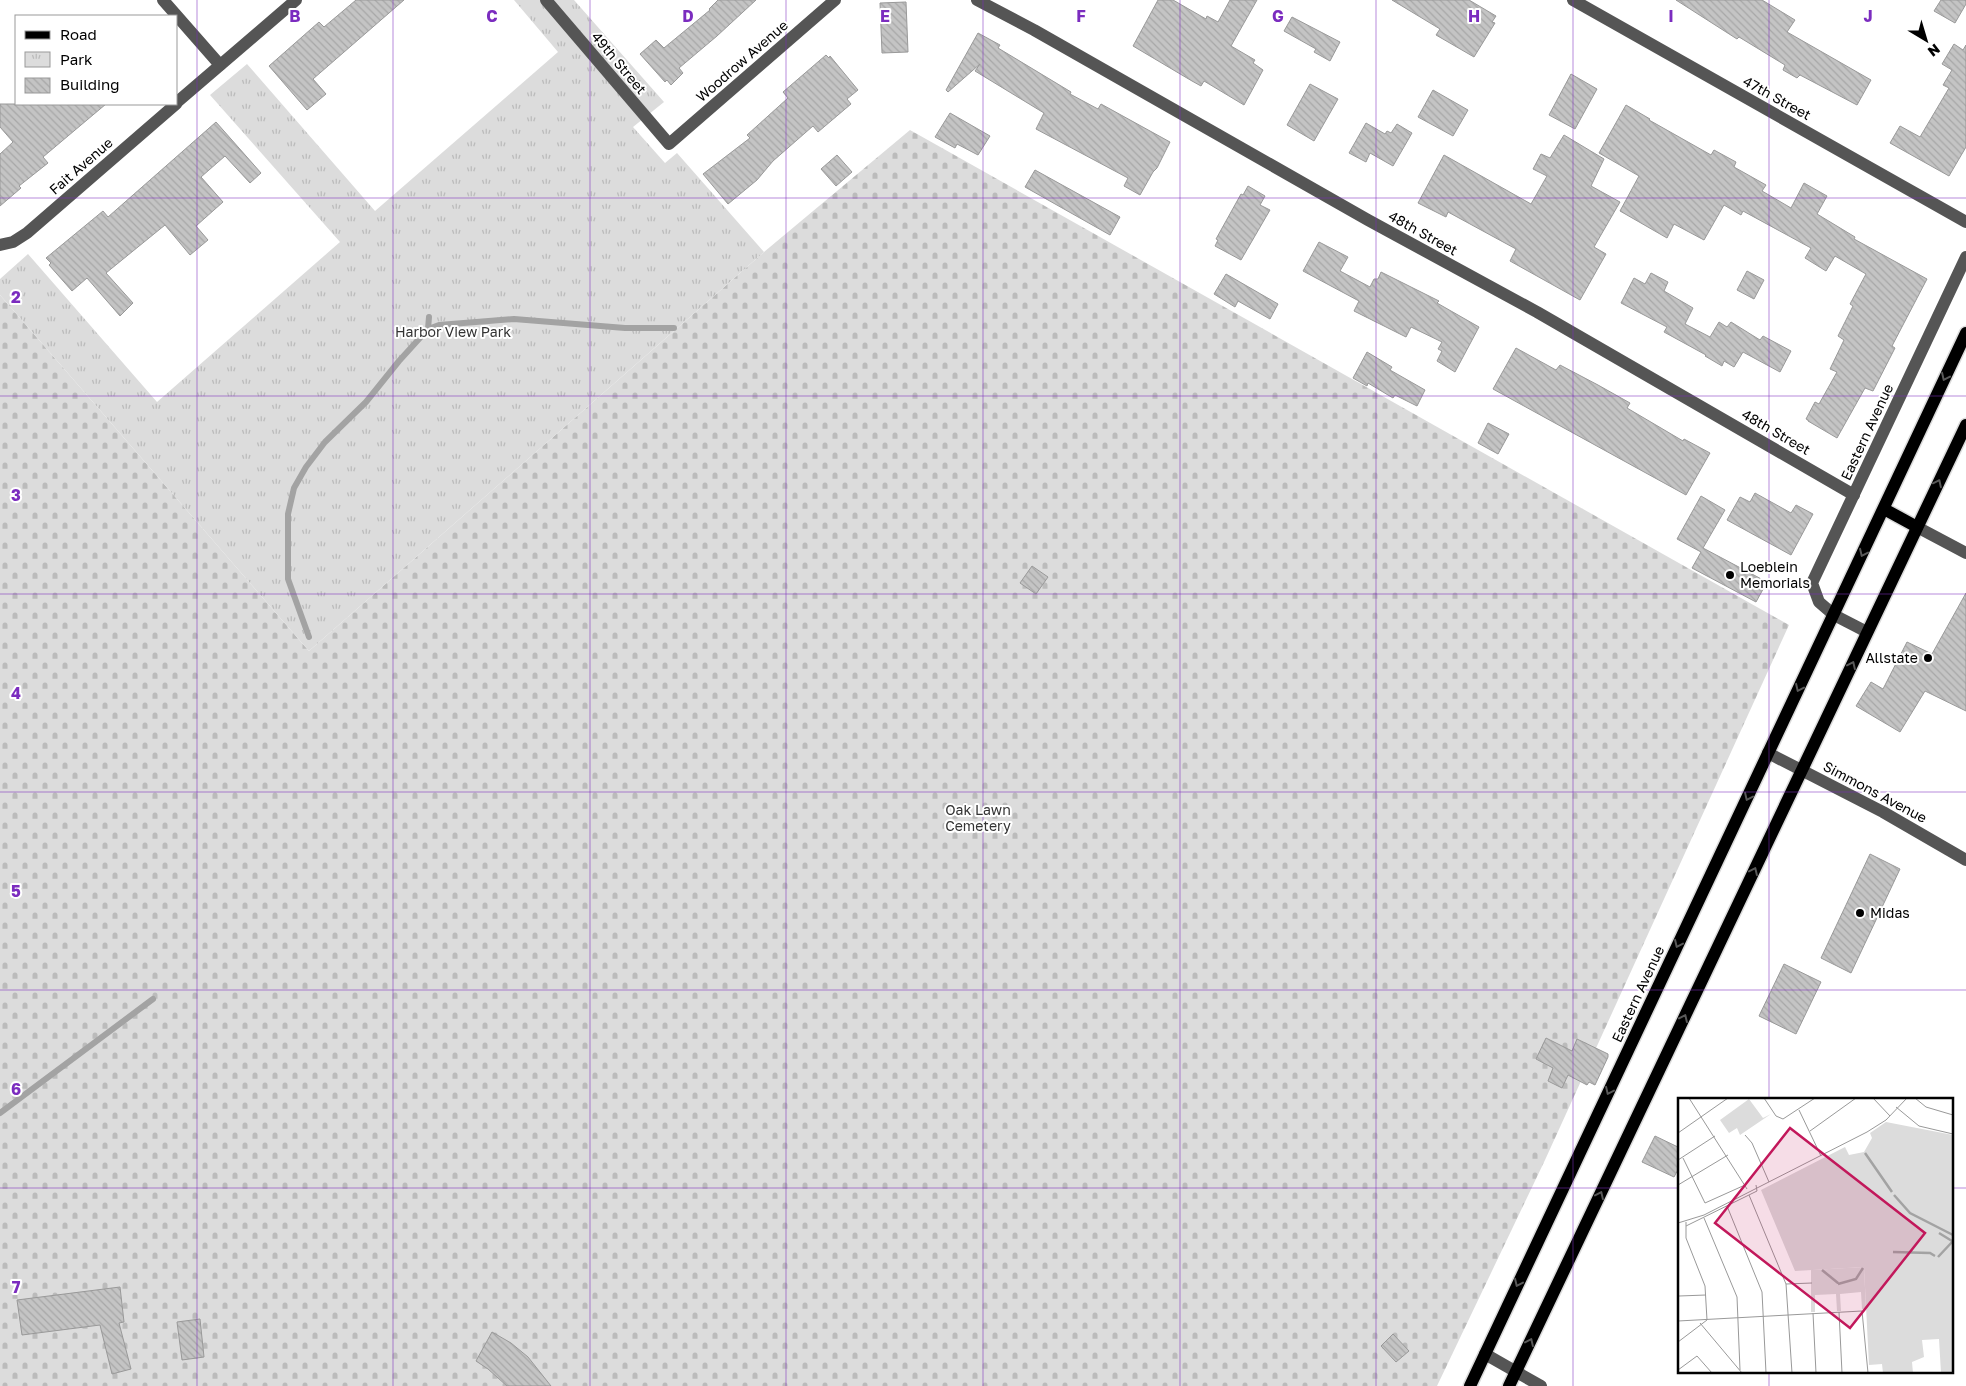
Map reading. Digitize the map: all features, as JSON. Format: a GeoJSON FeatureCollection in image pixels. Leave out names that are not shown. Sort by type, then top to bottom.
{"type":"FeatureCollection","features":[{"type":"Feature","properties":{"kind":"main road","name":"Eastern Avenue"},"geometry":{"type":"LineString","coordinates":[[1470,1386],[1966,333]]}},
{"type":"Feature","properties":{"kind":"main road"},"geometry":{"type":"LineString","coordinates":[[1509,1386],[1966,425]]}},
{"type":"Feature","properties":{"kind":"main road"},"geometry":{"type":"LineString","coordinates":[[1884,509],[1917,527]]}},
{"type":"Feature","properties":{"kind":"street"},"geometry":{"type":"LineString","coordinates":[[163,0],[176,15]]}},
{"type":"Feature","properties":{"kind":"street","name":"Fait Avenue"},"geometry":{"type":"LineString","coordinates":[[178,102],[296,0]]}},
{"type":"Feature","properties":{"kind":"street","name":"49th Street"},"geometry":{"type":"LineString","coordinates":[[546,0],[669,144]]}},
{"type":"Feature","properties":{"kind":"street","name":"Woodrow Avenue"},"geometry":{"type":"LineString","coordinates":[[669,144],[835,0]]}},
{"type":"Feature","properties":{"kind":"street","name":"48th Street"},"geometry":{"type":"LineString","coordinates":[[976,0],[1034,30],[1360,216],[1537,312],[1854,495]]}},
{"type":"Feature","properties":{"kind":"street","name":"47th Street"},"geometry":{"type":"LineString","coordinates":[[1573,0],[1966,222]]}},
{"type":"Feature","properties":{"kind":"street"},"geometry":{"type":"LineString","coordinates":[[178,17],[220,66]]}},
{"type":"Feature","properties":{"kind":"street","name":"Fait Avenue"},"geometry":{"type":"LineString","coordinates":[[1,245],[13,242],[27,233],[175,105]]}},
{"type":"Feature","properties":{"kind":"street","name":"Eastern Avenue"},"geometry":{"type":"LineString","coordinates":[[1867,632],[1834,615],[1819,602],[1812,583],[1966,257]]}},
{"type":"Feature","properties":{"kind":"street"},"geometry":{"type":"LineString","coordinates":[[1917,527],[1965,550]]}},
{"type":"Feature","properties":{"kind":"street","name":"Simmons Avenue"},"geometry":{"type":"LineString","coordinates":[[1768,753],[1883,812],[1966,860]]}},
{"type":"Feature","properties":{"kind":"street"},"geometry":{"type":"LineString","coordinates":[[1485,1354],[1541,1386]]}},
{"type":"Feature","properties":{"kind":"green space","name":"Harbor View Park"},"geometry":{"type":"Polygon","coordinates":[[[514,0],[574,0],[664,102],[633,127],[665,163],[677,153],[764,252],[309,651],[0,295],[0,279],[28,254],[157,402],[340,242],[210,95],[247,64],[375,211],[558,52],[514,0]]]}},
{"type":"Feature","properties":{"kind":"green space","name":"Oak Lawn Cemetery"},"geometry":{"type":"Polygon","coordinates":[[[910,130],[1789,625],[1545,1160],[1437,1386],[0,1386],[0,295],[309,651],[764,252],[910,130]]]}},
{"type":"Feature","properties":{"kind":"building"},"geometry":{"type":"Polygon","coordinates":[[[356,0],[404,0],[313,79],[326,94],[307,110],[269,66],[319,22],[324,27],[356,0]]]}},
{"type":"Feature","properties":{"kind":"building"},"geometry":{"type":"Polygon","coordinates":[[[718,0],[756,0],[679,68],[683,73],[671,85],[667,80],[665,82],[640,54],[656,40],[664,48],[710,10],[718,0]]]}},
{"type":"Feature","properties":{"kind":"building"},"geometry":{"type":"Polygon","coordinates":[[[1158,0],[1173,0],[1206,19],[1207,16],[1218,22],[1230,0],[1257,0],[1231,46],[1255,60],[1253,63],[1263,70],[1244,105],[1204,81],[1201,86],[1133,46],[1158,0]]]}},
{"type":"Feature","properties":{"kind":"building"},"geometry":{"type":"Polygon","coordinates":[[[1392,0],[1469,0],[1496,16],[1492,22],[1495,23],[1474,57],[1436,35],[1440,29],[1392,0]]]}},
{"type":"Feature","properties":{"kind":"building"},"geometry":{"type":"Polygon","coordinates":[[[1676,0],[1762,0],[1795,20],[1787,32],[1871,80],[1857,105],[1800,75],[1797,78],[1783,70],[1785,65],[1739,37],[1737,39],[1676,0]]]}},
{"type":"Feature","properties":{"kind":"building"},"geometry":{"type":"Polygon","coordinates":[[[1941,0],[1966,0],[1966,4],[1955,23],[1934,11],[1941,0]]]}},
{"type":"Feature","properties":{"kind":"building"},"geometry":{"type":"Polygon","coordinates":[[[906,2],[908,52],[882,53],[880,3],[906,2]]]}},
{"type":"Feature","properties":{"kind":"building"},"geometry":{"type":"Polygon","coordinates":[[[1292,17],[1340,42],[1330,61],[1314,52],[1316,49],[1284,31],[1292,17]]]}},
{"type":"Feature","properties":{"kind":"building"},"geometry":{"type":"Polygon","coordinates":[[[978,33],[1000,45],[998,48],[1071,92],[1070,94],[1098,109],[1101,104],[1170,142],[1140,195],[1124,186],[1128,178],[1036,129],[1044,113],[975,71],[980,64],[948,92],[946,90],[978,33]]]}},
{"type":"Feature","properties":{"kind":"building"},"geometry":{"type":"Polygon","coordinates":[[[1954,44],[1963,50],[1966,45],[1966,147],[1949,176],[1890,143],[1900,126],[1920,137],[1949,88],[1943,85],[1952,70],[1942,64],[1954,44]]]}},
{"type":"Feature","properties":{"kind":"building"},"geometry":{"type":"Polygon","coordinates":[[[826,55],[829,58],[830,56],[858,90],[847,99],[851,104],[818,132],[813,126],[773,161],[757,180],[728,204],[703,174],[750,138],[747,135],[788,98],[783,92],[826,55]]]}},
{"type":"Feature","properties":{"kind":"building"},"geometry":{"type":"Polygon","coordinates":[[[1571,74],[1597,89],[1575,129],[1549,115],[1571,74]]]}},
{"type":"Feature","properties":{"kind":"building"},"geometry":{"type":"Polygon","coordinates":[[[1310,84],[1338,99],[1314,141],[1287,125],[1310,84]]]}},
{"type":"Feature","properties":{"kind":"building"},"geometry":{"type":"Polygon","coordinates":[[[1433,90],[1468,110],[1453,136],[1418,117],[1433,90]]]}},
{"type":"Feature","properties":{"kind":"building"},"geometry":{"type":"Polygon","coordinates":[[[0,104],[105,105],[43,157],[48,163],[19,186],[21,188],[0,206],[0,154],[13,142],[0,127],[0,104]]]}},
{"type":"Feature","properties":{"kind":"building"},"geometry":{"type":"Polygon","coordinates":[[[1626,105],[1711,155],[1714,150],[1736,162],[1734,167],[1766,185],[1762,191],[1791,208],[1804,183],[1827,196],[1817,214],[1855,237],[1854,239],[1927,279],[1892,346],[1895,348],[1873,391],[1865,388],[1837,438],[1806,419],[1815,402],[1819,404],[1837,372],[1830,369],[1844,340],[1838,336],[1853,306],[1850,304],[1866,274],[1835,256],[1826,271],[1805,258],[1811,248],[1743,211],[1741,215],[1724,205],[1704,240],[1674,224],[1667,238],[1620,211],[1639,176],[1599,153],[1626,105]]]}},
{"type":"Feature","properties":{"kind":"building"},"geometry":{"type":"Polygon","coordinates":[[[950,113],[990,136],[978,155],[957,144],[955,148],[935,137],[950,113]]]}},
{"type":"Feature","properties":{"kind":"building"},"geometry":{"type":"Polygon","coordinates":[[[216,122],[261,173],[250,183],[225,156],[201,177],[223,202],[196,226],[208,240],[190,255],[165,225],[106,273],[133,303],[120,316],[87,278],[72,291],[49,265],[51,263],[46,258],[103,211],[108,217],[216,122]]]}},
{"type":"Feature","properties":{"kind":"building"},"geometry":{"type":"Polygon","coordinates":[[[1366,123],[1385,134],[1387,131],[1391,133],[1397,124],[1412,133],[1393,166],[1370,153],[1366,162],[1349,153],[1366,123]]]}},
{"type":"Feature","properties":{"kind":"building"},"geometry":{"type":"Polygon","coordinates":[[[1564,135],[1604,159],[1591,186],[1620,202],[1594,247],[1606,254],[1580,300],[1510,261],[1516,249],[1448,212],[1446,217],[1418,203],[1444,155],[1531,204],[1547,176],[1533,169],[1541,154],[1550,158],[1564,135]]]}},
{"type":"Feature","properties":{"kind":"building"},"geometry":{"type":"Polygon","coordinates":[[[837,155],[852,172],[836,186],[821,169],[837,155]]]}},
{"type":"Feature","properties":{"kind":"building"},"geometry":{"type":"Polygon","coordinates":[[[1035,170],[1120,217],[1110,235],[1025,187],[1035,170]]]}},
{"type":"Feature","properties":{"kind":"building"},"geometry":{"type":"Polygon","coordinates":[[[1248,186],[1265,196],[1260,205],[1270,210],[1241,260],[1215,246],[1218,240],[1216,239],[1241,194],[1243,195],[1248,186]]]}},
{"type":"Feature","properties":{"kind":"building"},"geometry":{"type":"Polygon","coordinates":[[[1319,242],[1348,257],[1340,271],[1370,287],[1374,279],[1378,279],[1381,272],[1439,301],[1437,303],[1479,327],[1455,372],[1437,361],[1442,351],[1438,349],[1442,342],[1411,327],[1406,337],[1354,311],[1359,301],[1303,271],[1319,242]]]}},
{"type":"Feature","properties":{"kind":"building"},"geometry":{"type":"Polygon","coordinates":[[[1747,271],[1764,280],[1754,299],[1737,290],[1747,271]]]}},
{"type":"Feature","properties":{"kind":"building"},"geometry":{"type":"Polygon","coordinates":[[[1651,273],[1668,282],[1664,291],[1693,308],[1685,324],[1710,337],[1719,322],[1727,327],[1731,322],[1760,340],[1763,336],[1791,351],[1780,372],[1743,352],[1734,367],[1724,361],[1722,366],[1664,332],[1667,327],[1621,303],[1634,278],[1645,284],[1651,273]]]}},
{"type":"Feature","properties":{"kind":"building"},"geometry":{"type":"Polygon","coordinates":[[[1226,274],[1278,304],[1270,319],[1238,301],[1235,307],[1214,294],[1226,274]]]}},
{"type":"Feature","properties":{"kind":"building"},"geometry":{"type":"Polygon","coordinates":[[[1516,348],[1556,370],[1560,365],[1598,385],[1630,403],[1627,408],[1683,441],[1684,439],[1710,453],[1686,495],[1493,389],[1516,348]]]}},
{"type":"Feature","properties":{"kind":"building"},"geometry":{"type":"Polygon","coordinates":[[[1367,352],[1392,367],[1390,370],[1425,390],[1417,406],[1395,395],[1393,398],[1368,383],[1367,386],[1353,378],[1367,352]]]}},
{"type":"Feature","properties":{"kind":"building"},"geometry":{"type":"Polygon","coordinates":[[[1488,423],[1509,434],[1498,454],[1478,443],[1488,423]]]}},
{"type":"Feature","properties":{"kind":"building"},"geometry":{"type":"Polygon","coordinates":[[[1755,493],[1791,513],[1796,505],[1813,514],[1791,555],[1727,520],[1740,497],[1750,502],[1755,493]]]}},
{"type":"Feature","properties":{"kind":"building"},"geometry":{"type":"Polygon","coordinates":[[[1701,496],[1725,510],[1703,548],[1767,582],[1756,602],[1692,568],[1701,552],[1677,539],[1701,496]]]}},
{"type":"Feature","properties":{"kind":"building"},"geometry":{"type":"Polygon","coordinates":[[[1032,566],[1048,577],[1036,594],[1020,583],[1032,566]]]}},
{"type":"Feature","properties":{"kind":"building"},"geometry":{"type":"Polygon","coordinates":[[[1966,593],[1966,711],[1925,691],[1900,732],[1856,706],[1871,682],[1883,689],[1907,642],[1932,654],[1966,593]]]}},
{"type":"Feature","properties":{"kind":"building","name":"Midas"},"geometry":{"type":"Polygon","coordinates":[[[1870,854],[1900,869],[1851,973],[1821,958],[1870,854]]]}},
{"type":"Feature","properties":{"kind":"building"},"geometry":{"type":"Polygon","coordinates":[[[1784,964],[1821,982],[1796,1034],[1759,1016],[1784,964]]]}},
{"type":"Feature","properties":{"kind":"building"},"geometry":{"type":"Polygon","coordinates":[[[1546,1038],[1572,1051],[1577,1039],[1608,1054],[1595,1085],[1589,1082],[1587,1085],[1568,1075],[1562,1088],[1548,1081],[1553,1068],[1536,1059],[1546,1038]]]}},
{"type":"Feature","properties":{"kind":"building"},"geometry":{"type":"Polygon","coordinates":[[[1655,1136],[1678,1147],[1678,1170],[1674,1177],[1642,1162],[1655,1136]]]}},
{"type":"Feature","properties":{"kind":"building"},"geometry":{"type":"Polygon","coordinates":[[[120,1287],[124,1322],[119,1323],[131,1369],[112,1374],[100,1325],[22,1335],[17,1300],[120,1287]]]}},
{"type":"Feature","properties":{"kind":"building"},"geometry":{"type":"Polygon","coordinates":[[[200,1319],[204,1357],[182,1360],[177,1322],[200,1319]]]}},
{"type":"Feature","properties":{"kind":"building"},"geometry":{"type":"Polygon","coordinates":[[[492,1332],[511,1343],[528,1357],[551,1386],[507,1386],[476,1361],[492,1332]]]}},
{"type":"Feature","properties":{"kind":"building"},"geometry":{"type":"Polygon","coordinates":[[[1393,1334],[1409,1351],[1396,1362],[1381,1346],[1393,1334]]]}},
{"type":"Feature","properties":{"kind":"waterway"},"geometry":{"type":"LineString","coordinates":[[428,329],[429,317]]}},
{"type":"Feature","properties":{"kind":"waterway"},"geometry":{"type":"LineString","coordinates":[[309,637],[288,579],[288,514],[294,488],[306,467],[325,442],[366,402],[428,329],[439,325],[514,319],[625,328],[674,328]]}},
{"type":"Feature","properties":{"kind":"waterway"},"geometry":{"type":"LineString","coordinates":[[0,1113],[153,999]]}},
{"type":"Feature","properties":{"kind":"place","name":"Loeblein Memorials"},"geometry":{"type":"Point","coordinates":[1730,575]}},
{"type":"Feature","properties":{"kind":"place","name":"Allstate"},"geometry":{"type":"Point","coordinates":[1928,658]}},
{"type":"Feature","properties":{"kind":"place","name":"Midas"},"geometry":{"type":"Point","coordinates":[1860,913]}}]}
